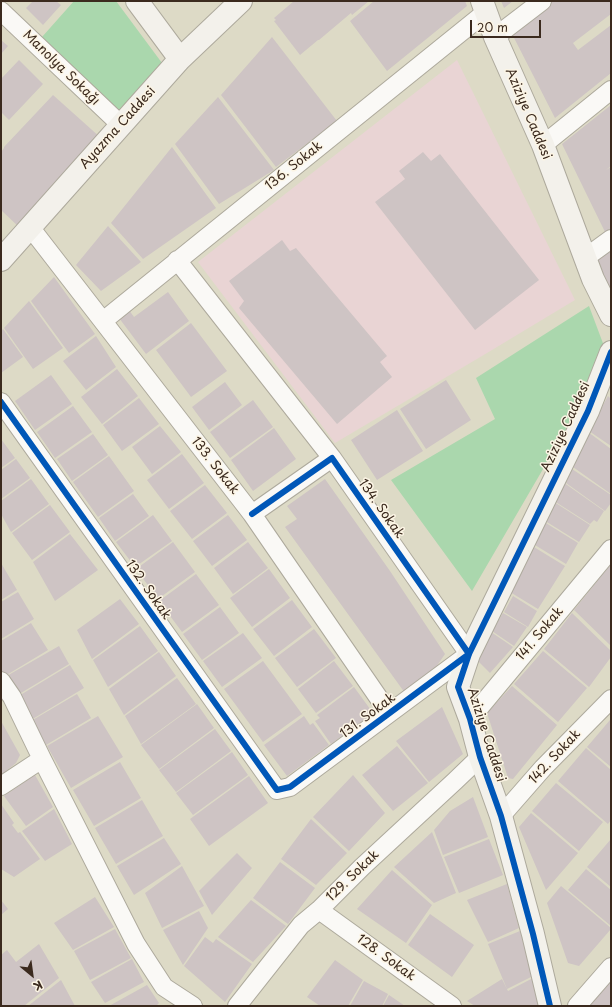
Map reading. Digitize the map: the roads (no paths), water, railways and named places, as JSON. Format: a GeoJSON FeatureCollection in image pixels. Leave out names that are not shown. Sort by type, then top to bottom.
{"type":"FeatureCollection","features":[{"type":"Feature","properties":{"kind":"street"},"geometry":{"type":"LineString","coordinates":[[137,1],[180,59]]}},
{"type":"Feature","properties":{"kind":"street","name":"Ayazma Caddesi"},"geometry":{"type":"LineString","coordinates":[[4,251],[30,227],[180,59],[241,1]]}},
{"type":"Feature","properties":{"kind":"street"},"geometry":{"type":"LineString","coordinates":[[495,37],[542,1]]}},
{"type":"Feature","properties":{"kind":"street","name":"Aziziye Caddesi"},"geometry":{"type":"LineString","coordinates":[[484,6],[495,37],[543,145],[593,279],[611,315]]}},
{"type":"Feature","properties":{"kind":"street","name":"136. Sokak"},"geometry":{"type":"LineString","coordinates":[[103,321],[484,6]]}},
{"type":"Feature","properties":{"kind":"street","name":"Manolya Sokağı"},"geometry":{"type":"LineString","coordinates":[[1,10],[121,125]]}},
{"type":"Feature","properties":{"kind":"street"},"geometry":{"type":"LineString","coordinates":[[543,145],[611,90]]}},
{"type":"Feature","properties":{"kind":"street","name":"133. Sokak"},"geometry":{"type":"LineString","coordinates":[[30,227],[252,514],[389,713]]}},
{"type":"Feature","properties":{"kind":"street"},"geometry":{"type":"LineString","coordinates":[[585,258],[611,239]]}},
{"type":"Feature","properties":{"kind":"street","name":"134. Sokak"},"geometry":{"type":"LineString","coordinates":[[177,260],[332,458],[469,654]]}},
{"type":"Feature","properties":{"kind":"street","name":"Aziziye Caddesi"},"geometry":{"type":"LineString","coordinates":[[550,1006],[533,934],[501,816],[480,757],[470,719],[458,687],[469,654],[588,410],[611,352]]}},
{"type":"Feature","properties":{"kind":"street","name":"132. Sokak"},"geometry":{"type":"LineString","coordinates":[[1,402],[277,790]]}},
{"type":"Feature","properties":{"kind":"street"},"geometry":{"type":"LineString","coordinates":[[252,514],[332,458]]}},
{"type":"Feature","properties":{"kind":"street","name":"141. Sokak"},"geometry":{"type":"LineString","coordinates":[[470,719],[611,549]]}},
{"type":"Feature","properties":{"kind":"street","name":"131. Sokak"},"geometry":{"type":"LineString","coordinates":[[277,790],[290,787],[469,654]]}},
{"type":"Feature","properties":{"kind":"street"},"geometry":{"type":"LineString","coordinates":[[1,681],[12,697],[136,944],[164,987],[194,1006]]}},
{"type":"Feature","properties":{"kind":"street","name":"142. Sokak"},"geometry":{"type":"LineString","coordinates":[[501,816],[543,768],[611,699]]}},
{"type":"Feature","properties":{"kind":"street","name":"129. Sokak"},"geometry":{"type":"LineString","coordinates":[[237,1006],[301,925],[319,910],[362,866],[480,757]]}},
{"type":"Feature","properties":{"kind":"street"},"geometry":{"type":"LineString","coordinates":[[1,786],[42,759]]}},
{"type":"Feature","properties":{"kind":"street","name":"128. Sokak"},"geometry":{"type":"LineString","coordinates":[[319,910],[452,1006]]}},
{"type":"Feature","properties":{"kind":"street"},"geometry":{"type":"LineString","coordinates":[[577,1006],[611,967]]}}]}
